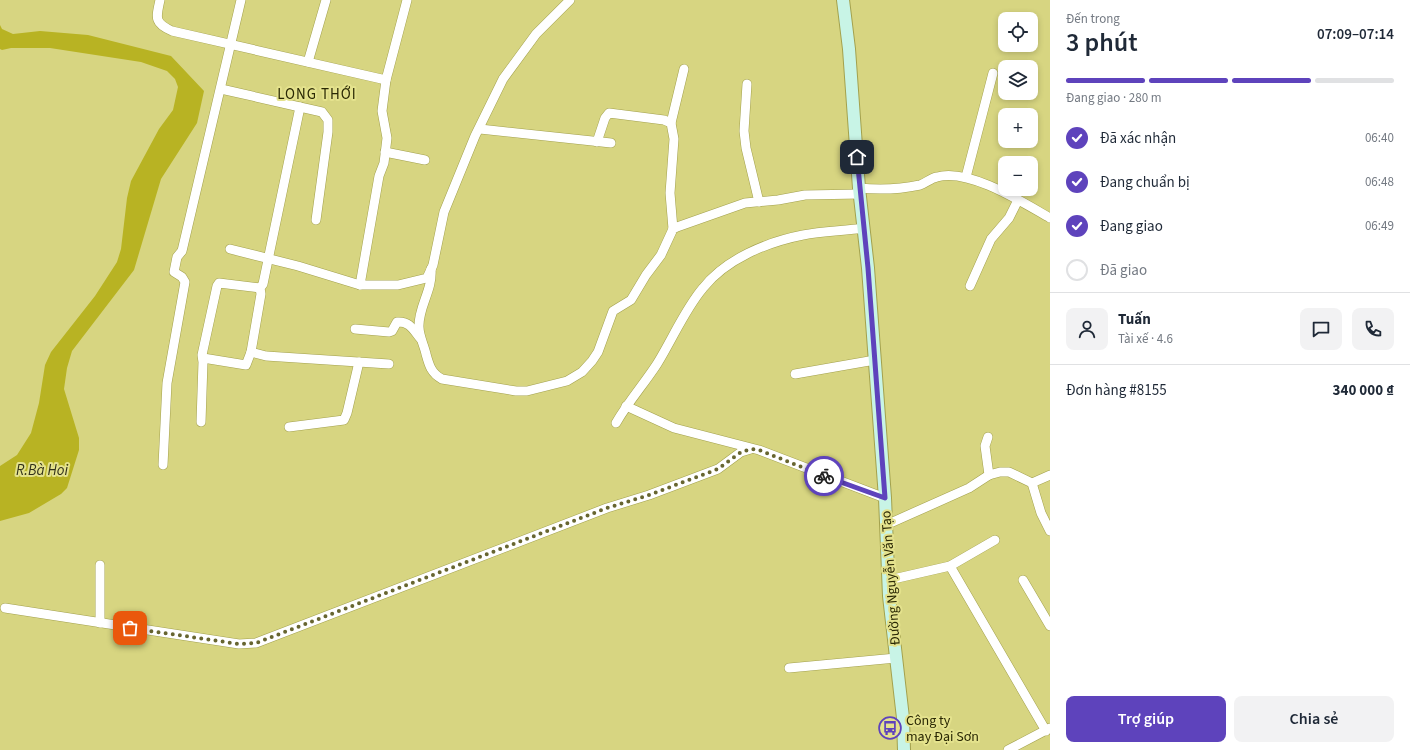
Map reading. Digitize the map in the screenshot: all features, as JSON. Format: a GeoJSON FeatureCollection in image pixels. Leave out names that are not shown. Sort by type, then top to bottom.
{"type":"FeatureCollection","features":[{"type":"Feature","properties":{"kind":"main road","name":"Đường Nguyễn Văn Tạo"},"geometry":{"type":"LineString","coordinates":[[843,0],[849,49],[875,360],[885,498],[889,580],[904,750]]}},
{"type":"Feature","properties":{"kind":"street"},"geometry":{"type":"LineString","coordinates":[[160,0],[157,20],[160,26],[172,31],[386,80]]}},
{"type":"Feature","properties":{"kind":"street"},"geometry":{"type":"LineString","coordinates":[[163,465],[167,383],[185,282],[182,277],[174,272],[177,257],[182,251],[198,190],[241,0]]}},
{"type":"Feature","properties":{"kind":"street"},"geometry":{"type":"LineString","coordinates":[[308,62],[326,0]]}},
{"type":"Feature","properties":{"kind":"street"},"geometry":{"type":"LineString","coordinates":[[360,285],[379,176],[386,152],[387,138],[382,112],[386,80],[407,0]]}},
{"type":"Feature","properties":{"kind":"street"},"geometry":{"type":"LineString","coordinates":[[570,0],[536,34],[503,79],[480,129],[475,136],[444,212],[431,269],[430,287],[422,307],[419,326],[422,342],[433,373],[442,378],[516,391],[528,391],[567,381],[582,372],[592,361],[598,352],[613,311],[631,300],[646,275],[661,255],[673,229],[670,193],[674,144],[671,123],[684,69]]}},
{"type":"Feature","properties":{"kind":"street"},"geometry":{"type":"LineString","coordinates":[[966,177],[993,73]]}},
{"type":"Feature","properties":{"kind":"street"},"geometry":{"type":"LineString","coordinates":[[747,84],[744,131],[746,148],[759,202]]}},
{"type":"Feature","properties":{"kind":"street"},"geometry":{"type":"LineString","coordinates":[[221,89],[322,112],[328,120],[328,132],[316,220]]}},
{"type":"Feature","properties":{"kind":"street"},"geometry":{"type":"LineString","coordinates":[[203,358],[246,365],[251,352],[261,294],[260,288],[263,284],[300,107]]}},
{"type":"Feature","properties":{"kind":"street"},"geometry":{"type":"LineString","coordinates":[[597,142],[604,118],[608,113],[664,120],[671,123]]}},
{"type":"Feature","properties":{"kind":"street"},"geometry":{"type":"LineString","coordinates":[[480,129],[611,143]]}},
{"type":"Feature","properties":{"kind":"street"},"geometry":{"type":"LineString","coordinates":[[386,152],[425,160]]}},
{"type":"Feature","properties":{"kind":"street"},"geometry":{"type":"LineString","coordinates":[[673,229],[745,203],[805,195],[860,191],[921,184],[937,177],[966,177],[1018,200],[1050,218]]}},
{"type":"Feature","properties":{"kind":"street"},"geometry":{"type":"LineString","coordinates":[[970,286],[991,239],[1009,218],[1018,200]]}},
{"type":"Feature","properties":{"kind":"street"},"geometry":{"type":"LineString","coordinates":[[616,424],[626,406],[657,364],[694,299],[712,276],[725,266],[759,248],[802,235],[864,228]]}},
{"type":"Feature","properties":{"kind":"street"},"geometry":{"type":"LineString","coordinates":[[230,249],[268,258],[360,285],[398,285],[417,281],[427,278],[431,269]]}},
{"type":"Feature","properties":{"kind":"street"},"geometry":{"type":"LineString","coordinates":[[201,422],[203,358],[216,289],[220,283],[260,288]]}},
{"type":"Feature","properties":{"kind":"street"},"geometry":{"type":"LineString","coordinates":[[355,329],[389,332],[392,331],[397,322],[401,322],[412,326],[422,342]]}},
{"type":"Feature","properties":{"kind":"street"},"geometry":{"type":"LineString","coordinates":[[251,352],[266,356],[389,364]]}},
{"type":"Feature","properties":{"kind":"street"},"geometry":{"type":"LineString","coordinates":[[795,374],[875,360]]}},
{"type":"Feature","properties":{"kind":"street"},"geometry":{"type":"LineString","coordinates":[[289,427],[344,420],[360,362]]}},
{"type":"Feature","properties":{"kind":"street"},"geometry":{"type":"LineString","coordinates":[[626,406],[674,428],[759,450],[885,498]]}},
{"type":"Feature","properties":{"kind":"street"},"geometry":{"type":"LineString","coordinates":[[988,437],[985,446],[989,475]]}},
{"type":"Feature","properties":{"kind":"street"},"geometry":{"type":"LineString","coordinates":[[5,608],[239,644],[256,643],[607,508],[649,495],[718,469],[741,452],[751,449]]}},
{"type":"Feature","properties":{"kind":"street"},"geometry":{"type":"LineString","coordinates":[[886,525],[969,488],[989,475],[1000,472],[1009,472],[1032,483],[1041,513],[1050,532]]}},
{"type":"Feature","properties":{"kind":"street"},"geometry":{"type":"LineString","coordinates":[[1032,483],[1050,475]]}},
{"type":"Feature","properties":{"kind":"street"},"geometry":{"type":"LineString","coordinates":[[889,580],[950,566],[995,540]]}},
{"type":"Feature","properties":{"kind":"street"},"geometry":{"type":"LineString","coordinates":[[100,565],[100,623]]}},
{"type":"Feature","properties":{"kind":"street"},"geometry":{"type":"LineString","coordinates":[[950,566],[1048,730],[1008,750]]}},
{"type":"Feature","properties":{"kind":"street"},"geometry":{"type":"LineString","coordinates":[[1023,580],[1050,626]]}},
{"type":"Feature","properties":{"kind":"street"},"geometry":{"type":"LineString","coordinates":[[789,668],[896,658]]}},
{"type":"Feature","properties":{"kind":"water","name":"R.Bà Hoi"},"geometry":{"type":"Polygon","coordinates":[[[0,25],[2,29],[13,34],[40,31],[88,35],[171,56],[204,91],[197,123],[161,179],[134,270],[72,351],[67,368],[64,389],[79,438],[79,450],[67,488],[61,494],[29,513],[0,521],[0,466],[17,455],[31,433],[39,403],[45,365],[51,352],[95,296],[117,262],[121,249],[127,198],[131,181],[159,129],[173,110],[178,87],[175,79],[167,71],[141,62],[50,48],[11,48],[2,50],[0,49],[0,25]]]}},
{"type":"Feature","properties":{"kind":"way so far"},"geometry":{"type":"LineString","coordinates":[[130,628],[239,644],[256,643],[607,508],[649,495],[696,476],[718,469],[741,452],[751,449],[759,450],[824,476]]}},
{"type":"Feature","properties":{"kind":"place","name":"Công ty may Đại Sơn"},"geometry":{"type":"Point","coordinates":[890,728]}},
{"type":"Feature","properties":{"kind":"district","name":"LONG THỚI"},"geometry":{"type":"Point","coordinates":[317,94]}},
{"type":"Feature","properties":{"kind":"route"},"geometry":{"type":"LineString","coordinates":[[824,476],[885,498],[868,268],[857,157]]}}]}
